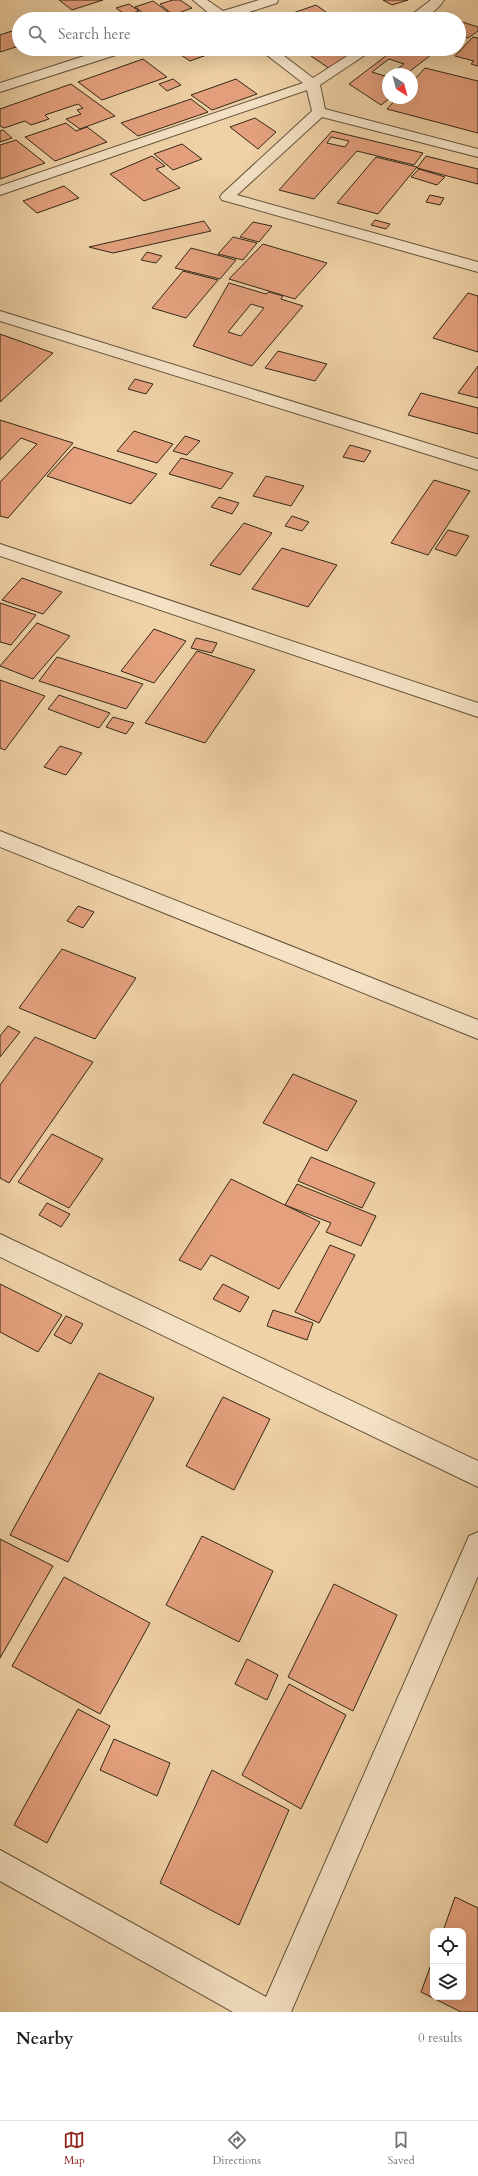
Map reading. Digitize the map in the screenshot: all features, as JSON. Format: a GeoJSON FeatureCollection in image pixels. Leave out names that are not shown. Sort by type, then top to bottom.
{"type":"FeatureCollection","features":[{"type":"Feature","properties":{"kind":"street"},"geometry":{"type":"LineString","coordinates":[[199,0],[213,12]]}},
{"type":"Feature","properties":{"kind":"street"},"geometry":{"type":"LineString","coordinates":[[237,12],[272,0]]}},
{"type":"Feature","properties":{"kind":"street"},"geometry":{"type":"LineString","coordinates":[[424,12],[438,0]]}},
{"type":"Feature","properties":{"kind":"street"},"geometry":{"type":"LineString","coordinates":[[0,88],[98,56]]}},
{"type":"Feature","properties":{"kind":"street"},"geometry":{"type":"LineString","coordinates":[[275,56],[313,84],[319,112]]}},
{"type":"Feature","properties":{"kind":"street"},"geometry":{"type":"LineString","coordinates":[[0,191],[313,84],[356,56]]}},
{"type":"Feature","properties":{"kind":"street"},"geometry":{"type":"LineString","coordinates":[[319,112],[478,154]]}},
{"type":"Feature","properties":{"kind":"street"},"geometry":{"type":"LineString","coordinates":[[319,112],[227,197],[478,267]]}},
{"type":"Feature","properties":{"kind":"street"},"geometry":{"type":"LineString","coordinates":[[0,316],[478,465]]}},
{"type":"Feature","properties":{"kind":"street"},"geometry":{"type":"LineString","coordinates":[[0,550],[478,710]]}},
{"type":"Feature","properties":{"kind":"street"},"geometry":{"type":"LineString","coordinates":[[0,839],[478,1030]]}},
{"type":"Feature","properties":{"kind":"street"},"geometry":{"type":"LineString","coordinates":[[0,1245],[478,1474]]}},
{"type":"Feature","properties":{"kind":"street"},"geometry":{"type":"LineString","coordinates":[[275,2012],[478,1545]]}},
{"type":"Feature","properties":{"kind":"street"},"geometry":{"type":"LineString","coordinates":[[0,1865],[263,2012]]}},
{"type":"Feature","properties":{"kind":"building"},"geometry":{"type":"Polygon","coordinates":[[[59,0],[103,0],[72,10],[59,0]]]}},
{"type":"Feature","properties":{"kind":"building"},"geometry":{"type":"Polygon","coordinates":[[[173,0],[180,0],[192,8],[181,12],[169,12],[160,4],[173,0]]]}},
{"type":"Feature","properties":{"kind":"building"},"geometry":{"type":"Polygon","coordinates":[[[383,0],[408,0],[392,5],[383,0]]]}},
{"type":"Feature","properties":{"kind":"building"},"geometry":{"type":"Polygon","coordinates":[[[153,1],[168,12],[142,12],[135,7],[153,1]]]}},
{"type":"Feature","properties":{"kind":"building"},"geometry":{"type":"Polygon","coordinates":[[[129,4],[139,11],[122,12],[116,8],[129,4]]]}},
{"type":"Feature","properties":{"kind":"building"},"geometry":{"type":"Polygon","coordinates":[[[316,5],[326,12],[296,12],[316,5]]]}},
{"type":"Feature","properties":{"kind":"building"},"geometry":{"type":"Polygon","coordinates":[[[466,23],[478,27],[478,31],[468,38],[466,37],[466,23]]]}},
{"type":"Feature","properties":{"kind":"building"},"geometry":{"type":"Polygon","coordinates":[[[12,31],[12,48],[0,52],[0,35],[12,31]]]}},
{"type":"Feature","properties":{"kind":"building"},"geometry":{"type":"Polygon","coordinates":[[[473,37],[478,38],[478,66],[471,64],[474,61],[455,56],[466,56],[466,44],[473,37]]]}},
{"type":"Feature","properties":{"kind":"building"},"geometry":{"type":"Polygon","coordinates":[[[182,56],[204,56],[190,61],[182,56]]]}},
{"type":"Feature","properties":{"kind":"building"},"geometry":{"type":"Polygon","coordinates":[[[311,56],[351,56],[330,69],[311,56]]]}},
{"type":"Feature","properties":{"kind":"building"},"geometry":{"type":"Polygon","coordinates":[[[386,56],[430,56],[414,68],[399,68],[404,64],[389,59],[372,72],[382,75],[382,104],[381,105],[349,84],[386,56]]]}},
{"type":"Feature","properties":{"kind":"building"},"geometry":{"type":"Polygon","coordinates":[[[143,59],[167,77],[102,100],[78,82],[143,59]]]}},
{"type":"Feature","properties":{"kind":"building"},"geometry":{"type":"Polygon","coordinates":[[[425,68],[478,81],[478,133],[387,109],[392,104],[418,104],[418,76],[425,68]]]}},
{"type":"Feature","properties":{"kind":"building"},"geometry":{"type":"Polygon","coordinates":[[[173,79],[181,85],[167,91],[159,84],[173,79]]]}},
{"type":"Feature","properties":{"kind":"building"},"geometry":{"type":"Polygon","coordinates":[[[236,79],[257,94],[212,110],[191,95],[236,79]]]}},
{"type":"Feature","properties":{"kind":"building"},"geometry":{"type":"Polygon","coordinates":[[[71,84],[115,116],[80,129],[66,119],[81,114],[77,110],[83,108],[78,104],[45,115],[49,119],[31,125],[25,121],[4,128],[0,126],[0,109],[71,84]]]}},
{"type":"Feature","properties":{"kind":"building"},"geometry":{"type":"Polygon","coordinates":[[[191,99],[208,112],[138,136],[121,123],[191,99]]]}},
{"type":"Feature","properties":{"kind":"building"},"geometry":{"type":"Polygon","coordinates":[[[255,118],[276,132],[258,149],[230,127],[255,118]]]}},
{"type":"Feature","properties":{"kind":"building"},"geometry":{"type":"Polygon","coordinates":[[[66,123],[76,131],[87,127],[107,142],[55,161],[25,137],[66,123]]]}},
{"type":"Feature","properties":{"kind":"building"},"geometry":{"type":"Polygon","coordinates":[[[3,130],[12,138],[0,142],[0,131],[3,130]]]}},
{"type":"Feature","properties":{"kind":"building"},"geometry":{"type":"Polygon","coordinates":[[[332,131],[423,153],[414,165],[357,151],[314,199],[279,190],[332,131]],[[331,137],[327,143],[345,147],[349,141],[331,137]]]}},
{"type":"Feature","properties":{"kind":"building"},"geometry":{"type":"Polygon","coordinates":[[[16,140],[45,163],[0,179],[0,145],[16,140]]]}},
{"type":"Feature","properties":{"kind":"building"},"geometry":{"type":"Polygon","coordinates":[[[182,144],[202,159],[173,170],[154,154],[182,144]]]}},
{"type":"Feature","properties":{"kind":"building"},"geometry":{"type":"Polygon","coordinates":[[[152,156],[165,166],[156,169],[180,188],[144,201],[110,174],[152,156]]]}},
{"type":"Feature","properties":{"kind":"building"},"geometry":{"type":"Polygon","coordinates":[[[426,156],[478,169],[478,184],[417,168],[426,156]]]}},
{"type":"Feature","properties":{"kind":"building"},"geometry":{"type":"Polygon","coordinates":[[[376,157],[417,167],[378,214],[337,203],[376,157]]]}},
{"type":"Feature","properties":{"kind":"building"},"geometry":{"type":"Polygon","coordinates":[[[419,169],[445,177],[437,185],[411,177],[419,169]]]}},
{"type":"Feature","properties":{"kind":"building"},"geometry":{"type":"Polygon","coordinates":[[[64,186],[79,198],[37,213],[23,201],[64,186]]]}},
{"type":"Feature","properties":{"kind":"building"},"geometry":{"type":"Polygon","coordinates":[[[430,195],[444,198],[440,205],[426,202],[430,195]]]}},
{"type":"Feature","properties":{"kind":"building"},"geometry":{"type":"Polygon","coordinates":[[[375,220],[390,224],[386,229],[371,225],[375,220]]]}},
{"type":"Feature","properties":{"kind":"building"},"geometry":{"type":"Polygon","coordinates":[[[204,221],[211,231],[113,253],[89,247],[204,221]]]}},
{"type":"Feature","properties":{"kind":"building"},"geometry":{"type":"Polygon","coordinates":[[[253,222],[272,226],[259,242],[240,237],[253,222]]]}},
{"type":"Feature","properties":{"kind":"building"},"geometry":{"type":"Polygon","coordinates":[[[233,237],[257,243],[243,260],[218,254],[233,237]]]}},
{"type":"Feature","properties":{"kind":"building"},"geometry":{"type":"Polygon","coordinates":[[[263,244],[327,263],[295,299],[229,279],[263,244]]]}},
{"type":"Feature","properties":{"kind":"building"},"geometry":{"type":"Polygon","coordinates":[[[191,248],[236,260],[220,279],[175,268],[191,248]]]}},
{"type":"Feature","properties":{"kind":"building"},"geometry":{"type":"Polygon","coordinates":[[[147,252],[162,256],[156,263],[141,260],[147,252]]]}},
{"type":"Feature","properties":{"kind":"building"},"geometry":{"type":"Polygon","coordinates":[[[183,271],[218,280],[186,318],[152,308],[183,271]]]}},
{"type":"Feature","properties":{"kind":"building"},"geometry":{"type":"Polygon","coordinates":[[[229,283],[266,294],[269,292],[283,296],[281,299],[303,306],[252,366],[193,346],[229,283]],[[251,304],[228,332],[241,336],[264,308],[251,304]]]}},
{"type":"Feature","properties":{"kind":"building"},"geometry":{"type":"Polygon","coordinates":[[[468,293],[478,296],[478,352],[433,338],[468,293]]]}},
{"type":"Feature","properties":{"kind":"building"},"geometry":{"type":"Polygon","coordinates":[[[0,334],[53,353],[0,402],[0,334]]]}},
{"type":"Feature","properties":{"kind":"building"},"geometry":{"type":"Polygon","coordinates":[[[278,351],[327,364],[315,381],[265,368],[278,351]]]}},
{"type":"Feature","properties":{"kind":"building"},"geometry":{"type":"Polygon","coordinates":[[[478,366],[478,398],[458,393],[478,366]]]}},
{"type":"Feature","properties":{"kind":"building"},"geometry":{"type":"Polygon","coordinates":[[[135,379],[153,384],[146,394],[128,389],[135,379]]]}},
{"type":"Feature","properties":{"kind":"building"},"geometry":{"type":"Polygon","coordinates":[[[421,393],[478,408],[478,434],[408,415],[421,393]]]}},
{"type":"Feature","properties":{"kind":"building"},"geometry":{"type":"Polygon","coordinates":[[[0,420],[73,443],[8,518],[0,516],[0,482],[37,444],[21,438],[0,460],[0,420]]]}},
{"type":"Feature","properties":{"kind":"building"},"geometry":{"type":"Polygon","coordinates":[[[134,431],[173,444],[157,463],[117,451],[134,431]]]}},
{"type":"Feature","properties":{"kind":"building"},"geometry":{"type":"Polygon","coordinates":[[[185,436],[200,441],[187,455],[173,451],[185,436]]]}},
{"type":"Feature","properties":{"kind":"building"},"geometry":{"type":"Polygon","coordinates":[[[350,445],[371,451],[364,462],[343,457],[350,445]]]}},
{"type":"Feature","properties":{"kind":"building"},"geometry":{"type":"Polygon","coordinates":[[[74,447],[157,474],[131,504],[47,476],[74,447]]]}},
{"type":"Feature","properties":{"kind":"building"},"geometry":{"type":"Polygon","coordinates":[[[181,458],[233,473],[221,489],[169,474],[181,458]]]}},
{"type":"Feature","properties":{"kind":"building"},"geometry":{"type":"Polygon","coordinates":[[[266,476],[304,486],[291,506],[253,496],[266,476]]]}},
{"type":"Feature","properties":{"kind":"building"},"geometry":{"type":"Polygon","coordinates":[[[434,480],[470,491],[428,555],[391,543],[434,480]]]}},
{"type":"Feature","properties":{"kind":"building"},"geometry":{"type":"Polygon","coordinates":[[[219,497],[239,503],[232,514],[211,507],[219,497]]]}},
{"type":"Feature","properties":{"kind":"building"},"geometry":{"type":"Polygon","coordinates":[[[292,516],[309,522],[302,531],[285,526],[292,516]]]}},
{"type":"Feature","properties":{"kind":"building"},"geometry":{"type":"Polygon","coordinates":[[[244,523],[272,533],[240,575],[210,565],[244,523]]]}},
{"type":"Feature","properties":{"kind":"building"},"geometry":{"type":"Polygon","coordinates":[[[448,530],[469,536],[456,556],[435,549],[448,530]]]}},
{"type":"Feature","properties":{"kind":"building"},"geometry":{"type":"Polygon","coordinates":[[[282,548],[337,565],[308,607],[252,589],[282,548]]]}},
{"type":"Feature","properties":{"kind":"building"},"geometry":{"type":"Polygon","coordinates":[[[22,578],[62,592],[43,614],[2,600],[22,578]]]}},
{"type":"Feature","properties":{"kind":"building"},"geometry":{"type":"Polygon","coordinates":[[[0,603],[36,615],[11,645],[0,642],[0,603]]]}},
{"type":"Feature","properties":{"kind":"building"},"geometry":{"type":"Polygon","coordinates":[[[37,623],[70,636],[33,679],[0,666],[37,623]]]}},
{"type":"Feature","properties":{"kind":"building"},"geometry":{"type":"Polygon","coordinates":[[[154,629],[186,641],[154,683],[121,671],[154,629]]]}},
{"type":"Feature","properties":{"kind":"building"},"geometry":{"type":"Polygon","coordinates":[[[196,638],[217,643],[212,653],[191,648],[196,638]]]}},
{"type":"Feature","properties":{"kind":"building"},"geometry":{"type":"Polygon","coordinates":[[[197,651],[255,670],[205,743],[145,723],[197,651]]]}},
{"type":"Feature","properties":{"kind":"building"},"geometry":{"type":"Polygon","coordinates":[[[57,657],[143,684],[126,709],[39,681],[57,657]]]}},
{"type":"Feature","properties":{"kind":"building"},"geometry":{"type":"Polygon","coordinates":[[[0,680],[45,696],[5,750],[0,748],[0,680]]]}},
{"type":"Feature","properties":{"kind":"building"},"geometry":{"type":"Polygon","coordinates":[[[59,695],[110,713],[99,728],[48,709],[59,695]]]}},
{"type":"Feature","properties":{"kind":"building"},"geometry":{"type":"Polygon","coordinates":[[[113,717],[134,723],[126,734],[106,727],[113,717]]]}},
{"type":"Feature","properties":{"kind":"building"},"geometry":{"type":"Polygon","coordinates":[[[60,746],[82,753],[66,775],[44,767],[60,746]]]}},
{"type":"Feature","properties":{"kind":"building"},"geometry":{"type":"Polygon","coordinates":[[[78,906],[94,912],[83,928],[67,921],[78,906]]]}},
{"type":"Feature","properties":{"kind":"building"},"geometry":{"type":"Polygon","coordinates":[[[62,949],[136,978],[95,1039],[19,1008],[62,949]]]}},
{"type":"Feature","properties":{"kind":"building"},"geometry":{"type":"Polygon","coordinates":[[[8,1026],[20,1032],[0,1057],[0,1036],[8,1026]]]}},
{"type":"Feature","properties":{"kind":"building"},"geometry":{"type":"Polygon","coordinates":[[[35,1037],[93,1062],[9,1183],[0,1178],[0,1085],[35,1037]]]}},
{"type":"Feature","properties":{"kind":"building"},"geometry":{"type":"Polygon","coordinates":[[[293,1074],[357,1101],[327,1151],[263,1123],[293,1074]]]}},
{"type":"Feature","properties":{"kind":"building"},"geometry":{"type":"Polygon","coordinates":[[[52,1134],[103,1159],[69,1208],[18,1182],[52,1134]]]}},
{"type":"Feature","properties":{"kind":"building"},"geometry":{"type":"Polygon","coordinates":[[[311,1157],[375,1183],[362,1208],[298,1181],[311,1157]]]}},
{"type":"Feature","properties":{"kind":"building"},"geometry":{"type":"Polygon","coordinates":[[[231,1179],[320,1222],[279,1289],[211,1255],[201,1270],[179,1260],[231,1179]]]}},
{"type":"Feature","properties":{"kind":"building"},"geometry":{"type":"Polygon","coordinates":[[[297,1184],[376,1216],[361,1246],[326,1232],[331,1223],[285,1205],[297,1184]]]}},
{"type":"Feature","properties":{"kind":"building"},"geometry":{"type":"Polygon","coordinates":[[[47,1203],[70,1214],[61,1227],[39,1215],[47,1203]]]}},
{"type":"Feature","properties":{"kind":"building"},"geometry":{"type":"Polygon","coordinates":[[[330,1245],[355,1255],[319,1323],[295,1312],[330,1245]]]}},
{"type":"Feature","properties":{"kind":"building"},"geometry":{"type":"Polygon","coordinates":[[[0,1284],[62,1315],[38,1352],[0,1332],[0,1284]]]}},
{"type":"Feature","properties":{"kind":"building"},"geometry":{"type":"Polygon","coordinates":[[[223,1284],[249,1297],[240,1312],[213,1299],[223,1284]]]}},
{"type":"Feature","properties":{"kind":"building"},"geometry":{"type":"Polygon","coordinates":[[[273,1310],[313,1323],[307,1340],[267,1326],[273,1310]]]}},
{"type":"Feature","properties":{"kind":"building"},"geometry":{"type":"Polygon","coordinates":[[[66,1316],[83,1324],[71,1344],[54,1335],[66,1316]]]}},
{"type":"Feature","properties":{"kind":"building"},"geometry":{"type":"Polygon","coordinates":[[[99,1373],[154,1398],[68,1562],[10,1535],[99,1373]]]}},
{"type":"Feature","properties":{"kind":"building"},"geometry":{"type":"Polygon","coordinates":[[[223,1397],[270,1419],[234,1490],[186,1466],[223,1397]]]}},
{"type":"Feature","properties":{"kind":"building"},"geometry":{"type":"Polygon","coordinates":[[[202,1536],[273,1571],[239,1642],[166,1605],[202,1536]]]}},
{"type":"Feature","properties":{"kind":"building"},"geometry":{"type":"Polygon","coordinates":[[[0,1539],[53,1566],[0,1658],[0,1539]]]}},
{"type":"Feature","properties":{"kind":"building"},"geometry":{"type":"Polygon","coordinates":[[[64,1577],[150,1623],[100,1714],[12,1666],[64,1577]]]}},
{"type":"Feature","properties":{"kind":"building"},"geometry":{"type":"Polygon","coordinates":[[[334,1584],[397,1615],[353,1711],[288,1677],[334,1584]]]}},
{"type":"Feature","properties":{"kind":"building"},"geometry":{"type":"Polygon","coordinates":[[[247,1659],[278,1675],[267,1700],[235,1684],[247,1659]]]}},
{"type":"Feature","properties":{"kind":"building"},"geometry":{"type":"Polygon","coordinates":[[[289,1684],[346,1715],[301,1809],[242,1775],[289,1684]]]}},
{"type":"Feature","properties":{"kind":"building"},"geometry":{"type":"Polygon","coordinates":[[[78,1709],[110,1726],[47,1843],[14,1825],[78,1709]]]}},
{"type":"Feature","properties":{"kind":"building"},"geometry":{"type":"Polygon","coordinates":[[[114,1739],[170,1763],[157,1796],[100,1770],[114,1739]]]}},
{"type":"Feature","properties":{"kind":"building"},"geometry":{"type":"Polygon","coordinates":[[[212,1770],[289,1810],[239,1925],[160,1883],[212,1770]]]}},
{"type":"Feature","properties":{"kind":"building"},"geometry":{"type":"Polygon","coordinates":[[[455,1897],[478,1908],[478,2012],[461,2012],[437,2000],[466,2000],[466,1928],[444,1928],[455,1897]]]}},
{"type":"Feature","properties":{"kind":"building"},"geometry":{"type":"Polygon","coordinates":[[[430,1967],[430,1996],[421,1992],[430,1967]]]}}]}
